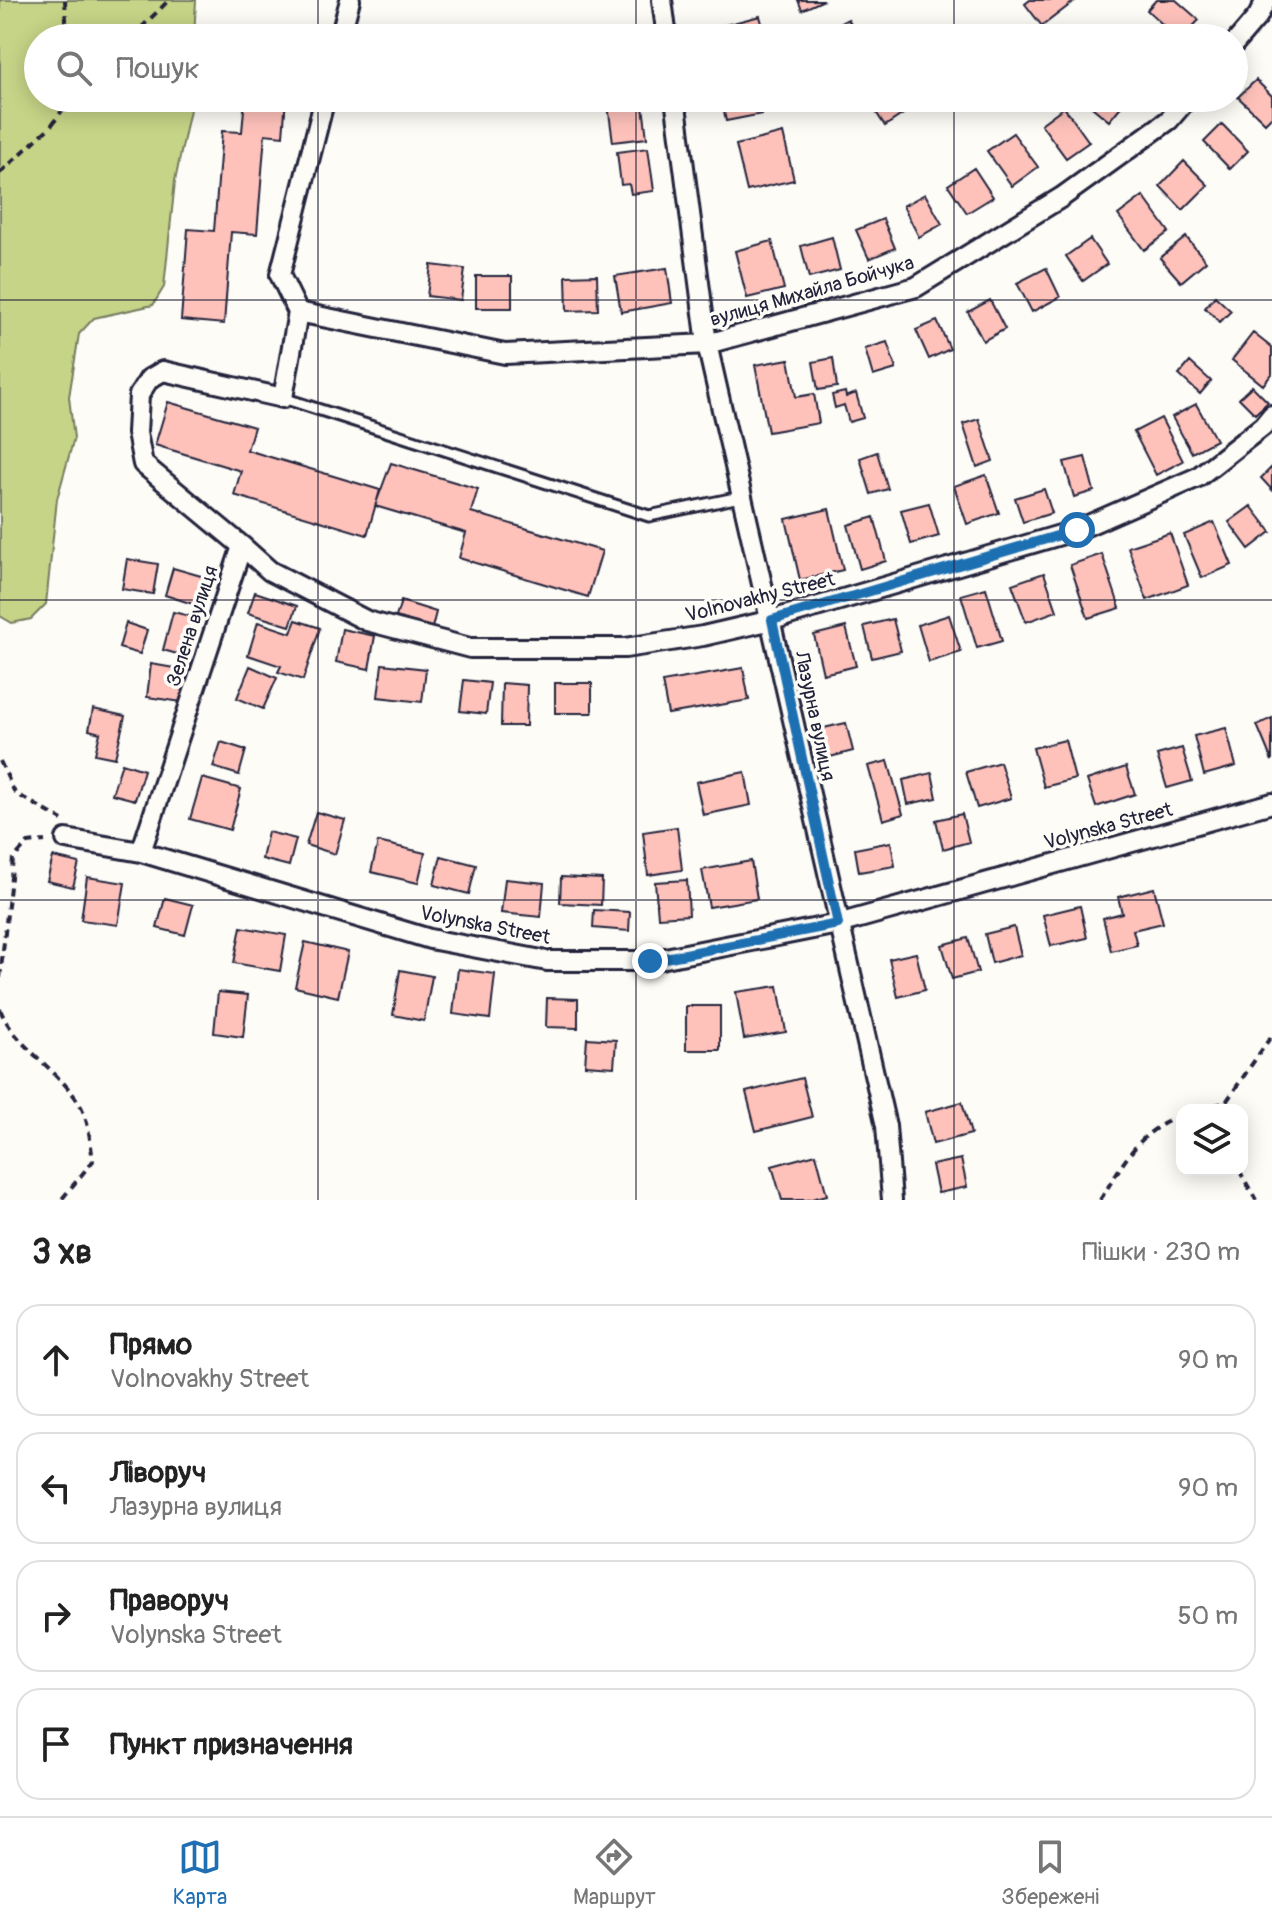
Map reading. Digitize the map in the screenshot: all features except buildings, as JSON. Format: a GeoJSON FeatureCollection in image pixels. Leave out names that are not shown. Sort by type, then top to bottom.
{"type":"FeatureCollection","features":[{"type":"Feature","properties":{"kind":"street"},"geometry":{"type":"LineString","coordinates":[[344,24],[350,0]]}},
{"type":"Feature","properties":{"kind":"street"},"geometry":{"type":"LineString","coordinates":[[662,0],[665,24]]}},
{"type":"Feature","properties":{"kind":"street"},"geometry":{"type":"LineString","coordinates":[[1248,28],[1266,0]]}},
{"type":"Feature","properties":{"kind":"street"},"geometry":{"type":"LineString","coordinates":[[242,546],[143,464],[137,433],[139,395],[149,379],[163,371],[283,398],[298,312],[280,275],[321,112]]}},
{"type":"Feature","properties":{"kind":"street","name":"Лазурна вулиця"},"geometry":{"type":"LineString","coordinates":[[677,112],[707,344],[886,1126],[892,1200]]}},
{"type":"Feature","properties":{"kind":"street","name":"вулиця Михайла Бойчука"},"geometry":{"type":"LineString","coordinates":[[298,312],[505,354],[707,344],[916,287],[1062,197],[1176,112]]}},
{"type":"Feature","properties":{"kind":"street","name":"Volnovakhy Street"},"geometry":{"type":"LineString","coordinates":[[242,546],[270,571],[367,621],[470,648],[625,648],[703,636],[772,620],[1077,530],[1198,477],[1272,415]]}},
{"type":"Feature","properties":{"kind":"street","name":"Зелена вулиця"},"geometry":{"type":"LineString","coordinates":[[141,852],[242,546]]}},
{"type":"Feature","properties":{"kind":"street","name":"Volynska Street"},"geometry":{"type":"LineString","coordinates":[[66,839],[141,852],[430,939],[547,961],[650,961],[838,924],[1272,803]]}},
{"type":"Feature","properties":{"kind":"lane"},"geometry":{"type":"LineString","coordinates":[[283,398],[649,516],[740,497]]}},
{"type":"Feature","properties":{"kind":"path"},"geometry":{"type":"LineString","coordinates":[[65,0],[66,24]]}},
{"type":"Feature","properties":{"kind":"path"},"geometry":{"type":"LineString","coordinates":[[145,24],[169,0]]}},
{"type":"Feature","properties":{"kind":"path"},"geometry":{"type":"LineString","coordinates":[[0,173],[51,126],[61,112]]}},
{"type":"Feature","properties":{"kind":"path"},"geometry":{"type":"LineString","coordinates":[[0,761],[15,793],[62,819],[66,839],[28,843],[13,859],[0,978]]}},
{"type":"Feature","properties":{"kind":"path"},"geometry":{"type":"LineString","coordinates":[[0,1009],[7,1026],[78,1101],[87,1123],[93,1161],[61,1200]]}},
{"type":"Feature","properties":{"kind":"path"},"geometry":{"type":"LineString","coordinates":[[1220,1104],[1226,1102],[1272,1035]]}},
{"type":"Feature","properties":{"kind":"path"},"geometry":{"type":"LineString","coordinates":[[1100,1200],[1138,1141],[1160,1122],[1176,1118]]}},
{"type":"Feature","properties":{"kind":"path"},"geometry":{"type":"LineString","coordinates":[[1242,1176],[1256,1200]]}},
{"type":"Feature","properties":{"kind":"green space"},"geometry":{"type":"Polygon","coordinates":[[[0,0],[196,0],[195,24],[24,24],[24,112],[189,112],[175,181],[164,287],[153,305],[94,318],[79,334],[69,397],[74,438],[57,499],[46,604],[31,619],[12,623],[0,616],[0,0]]]}},
{"type":"Feature","properties":{"kind":"route"},"geometry":{"type":"LineString","coordinates":[[650,961],[838,924],[772,620],[1077,530]]}}]}
